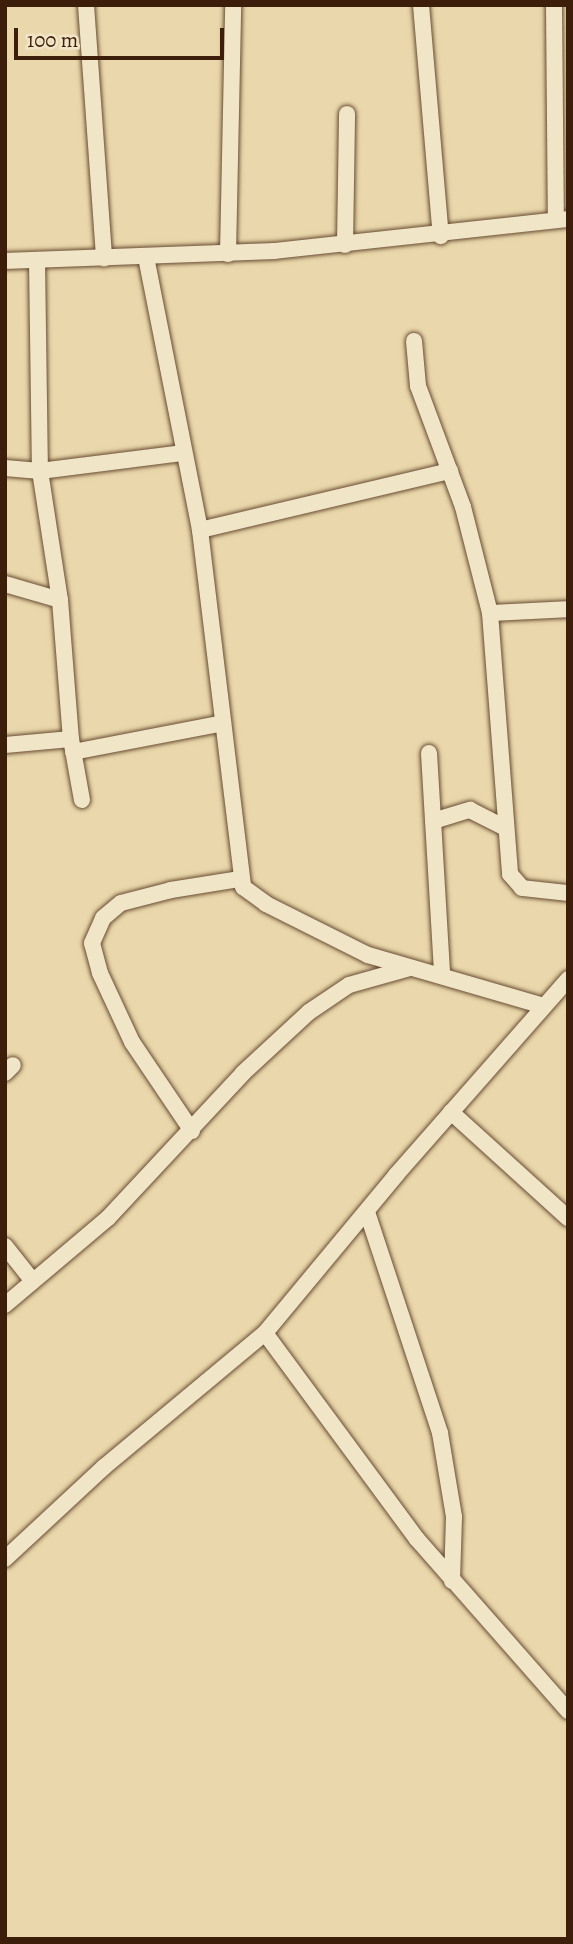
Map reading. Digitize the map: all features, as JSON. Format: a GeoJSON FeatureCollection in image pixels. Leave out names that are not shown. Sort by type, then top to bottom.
{"type":"FeatureCollection","features":[{"type":"Feature","properties":{"kind":"street"},"geometry":{"type":"LineString","coordinates":[[86,5],[104,258]]}},
{"type":"Feature","properties":{"kind":"street"},"geometry":{"type":"LineString","coordinates":[[228,254],[233,5]]}},
{"type":"Feature","properties":{"kind":"street"},"geometry":{"type":"LineString","coordinates":[[421,5],[441,236]]}},
{"type":"Feature","properties":{"kind":"street"},"geometry":{"type":"LineString","coordinates":[[5,261],[228,254],[441,236],[562,219],[554,5]]}},
{"type":"Feature","properties":{"kind":"street"},"geometry":{"type":"LineString","coordinates":[[345,244],[347,114]]}},
{"type":"Feature","properties":{"kind":"street"},"geometry":{"type":"LineString","coordinates":[[146,257],[182,453],[200,530],[240,879],[254,897],[368,956],[442,974],[544,1006]]}},
{"type":"Feature","properties":{"kind":"street"},"geometry":{"type":"LineString","coordinates":[[37,260],[40,471],[60,600],[72,745],[82,800]]}},
{"type":"Feature","properties":{"kind":"street"},"geometry":{"type":"LineString","coordinates":[[414,341],[418,386],[450,471],[490,613],[508,864],[518,884],[528,890],[568,893]]}},
{"type":"Feature","properties":{"kind":"street"},"geometry":{"type":"LineString","coordinates":[[5,468],[40,471],[182,453]]}},
{"type":"Feature","properties":{"kind":"street"},"geometry":{"type":"LineString","coordinates":[[200,530],[450,471]]}},
{"type":"Feature","properties":{"kind":"street"},"geometry":{"type":"LineString","coordinates":[[5,584],[60,600]]}},
{"type":"Feature","properties":{"kind":"street"},"geometry":{"type":"LineString","coordinates":[[490,613],[568,609]]}},
{"type":"Feature","properties":{"kind":"street"},"geometry":{"type":"LineString","coordinates":[[5,745],[72,745],[223,723]]}},
{"type":"Feature","properties":{"kind":"street"},"geometry":{"type":"LineString","coordinates":[[429,753],[442,974]]}},
{"type":"Feature","properties":{"kind":"street"},"geometry":{"type":"LineString","coordinates":[[433,821],[470,810],[487,815],[505,828]]}},
{"type":"Feature","properties":{"kind":"street"},"geometry":{"type":"LineString","coordinates":[[192,1131],[132,1042],[107,991],[92,943],[103,919],[121,903],[240,879]]}},
{"type":"Feature","properties":{"kind":"street"},"geometry":{"type":"LineString","coordinates":[[5,1306],[32,1280],[108,1218],[192,1131],[243,1073],[315,1007],[349,985],[412,968]]}},
{"type":"Feature","properties":{"kind":"street"},"geometry":{"type":"LineString","coordinates":[[5,1559],[104,1467],[265,1333],[451,1112],[568,979]]}},
{"type":"Feature","properties":{"kind":"street"},"geometry":{"type":"LineString","coordinates":[[451,1112],[568,1218]]}},
{"type":"Feature","properties":{"kind":"street"},"geometry":{"type":"LineString","coordinates":[[367,1212],[440,1433],[454,1517],[452,1581]]}},
{"type":"Feature","properties":{"kind":"street"},"geometry":{"type":"LineString","coordinates":[[5,1246],[32,1280]]}},
{"type":"Feature","properties":{"kind":"street"},"geometry":{"type":"LineString","coordinates":[[265,1333],[452,1581],[568,1711]]}}]}
